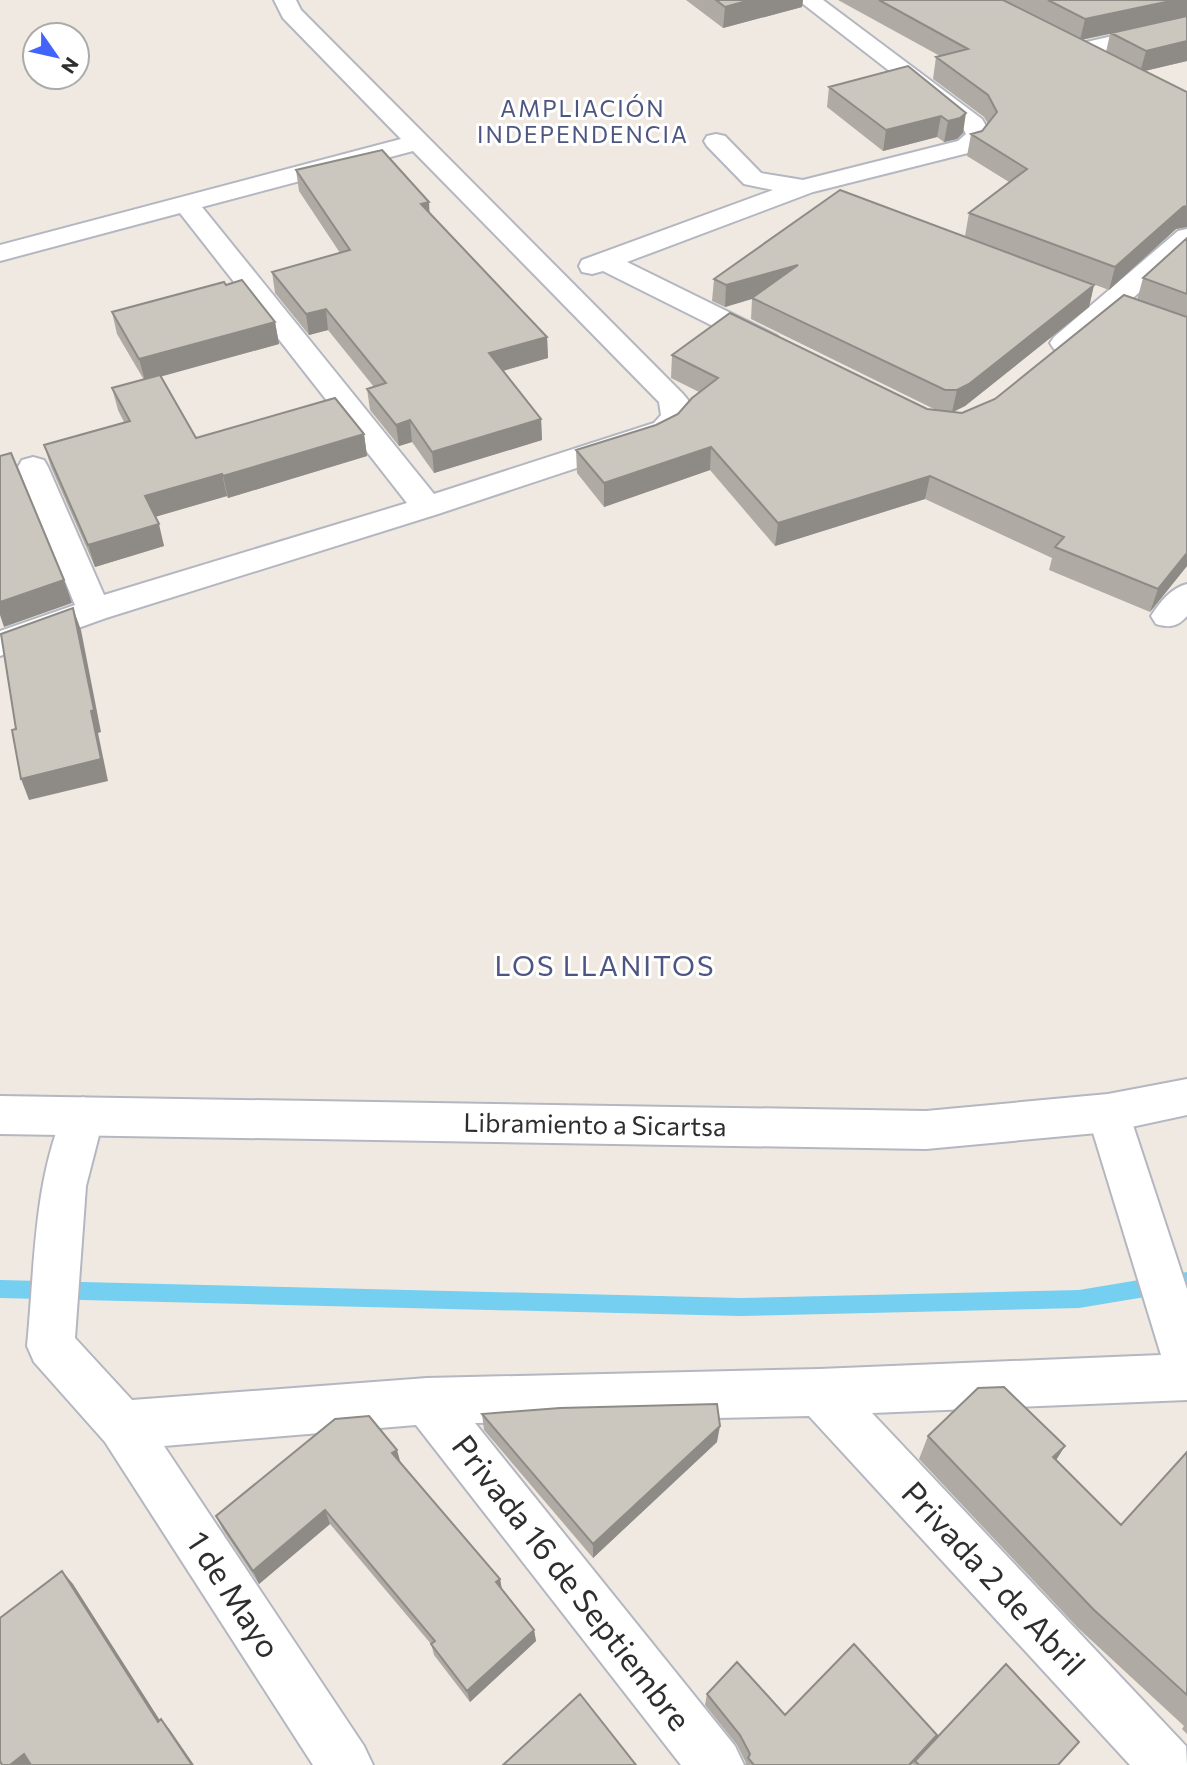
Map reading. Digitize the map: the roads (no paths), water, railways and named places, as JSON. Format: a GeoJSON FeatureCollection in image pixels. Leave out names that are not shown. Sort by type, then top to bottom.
{"type":"FeatureCollection","features":[{"type":"Feature","properties":{"kind":"street"},"geometry":{"type":"LineString","coordinates":[[0,644],[94,610],[427,508],[665,429],[676,416],[673,400],[291,13],[285,0]]}},
{"type":"Feature","properties":{"kind":"street"},"geometry":{"type":"LineString","coordinates":[[551,278],[606,262],[804,187],[967,146],[979,135],[973,124],[809,0]]}},
{"type":"Feature","properties":{"kind":"street"},"geometry":{"type":"LineString","coordinates":[[1077,51],[1187,26]]}},
{"type":"Feature","properties":{"kind":"street"},"geometry":{"type":"LineString","coordinates":[[1053,39],[1101,64]]}},
{"type":"Feature","properties":{"kind":"street"},"geometry":{"type":"LineString","coordinates":[[716,141],[754,179],[804,187],[843,202]]}},
{"type":"Feature","properties":{"kind":"street"},"geometry":{"type":"LineString","coordinates":[[0,253],[418,142]]}},
{"type":"Feature","properties":{"kind":"street"},"geometry":{"type":"LineString","coordinates":[[185,203],[427,508]]}},
{"type":"Feature","properties":{"kind":"street"},"geometry":{"type":"LineString","coordinates":[[1040,363],[1114,303],[1187,237]]}},
{"type":"Feature","properties":{"kind":"street"},"geometry":{"type":"LineString","coordinates":[[606,262],[789,352]]}},
{"type":"Feature","properties":{"kind":"street"},"geometry":{"type":"LineString","coordinates":[[33,467],[94,610]]}},
{"type":"Feature","properties":{"kind":"street","name":"Libramiento a Sicartsa"},"geometry":{"type":"LineString","coordinates":[[0,1115],[926,1130],[1108,1113],[1187,1097]]}},
{"type":"Feature","properties":{"kind":"street"},"geometry":{"type":"LineString","coordinates":[[122,1424],[427,1401],[819,1392],[1185,1361],[1146,1227],[1108,1113]]}},
{"type":"Feature","properties":{"kind":"street","name":"1 de Mayo"},"geometry":{"type":"LineString","coordinates":[[83,1116],[64,1186],[51,1346],[122,1424],[345,1765]]}},
{"type":"Feature","properties":{"kind":"street","name":"Privada 2 de Abril"},"geometry":{"type":"LineString","coordinates":[[819,1392],[1167,1765]]}},
{"type":"Feature","properties":{"kind":"street","name":"Privada 16 de Septiembre"},"geometry":{"type":"LineString","coordinates":[[427,1401],[716,1765]]}},
{"type":"Feature","properties":{"kind":"waterway"},"geometry":{"type":"LineString","coordinates":[[0,1289],[740,1307],[1079,1299],[1187,1281]]}},
{"type":"Feature","properties":{"kind":"district","name":"AMPLIACIÓN INDEPENDENCIA"},"geometry":{"type":"Point","coordinates":[583,122]}},
{"type":"Feature","properties":{"kind":"district","name":"LOS LLANITOS"},"geometry":{"type":"Point","coordinates":[605,966]}}]}
